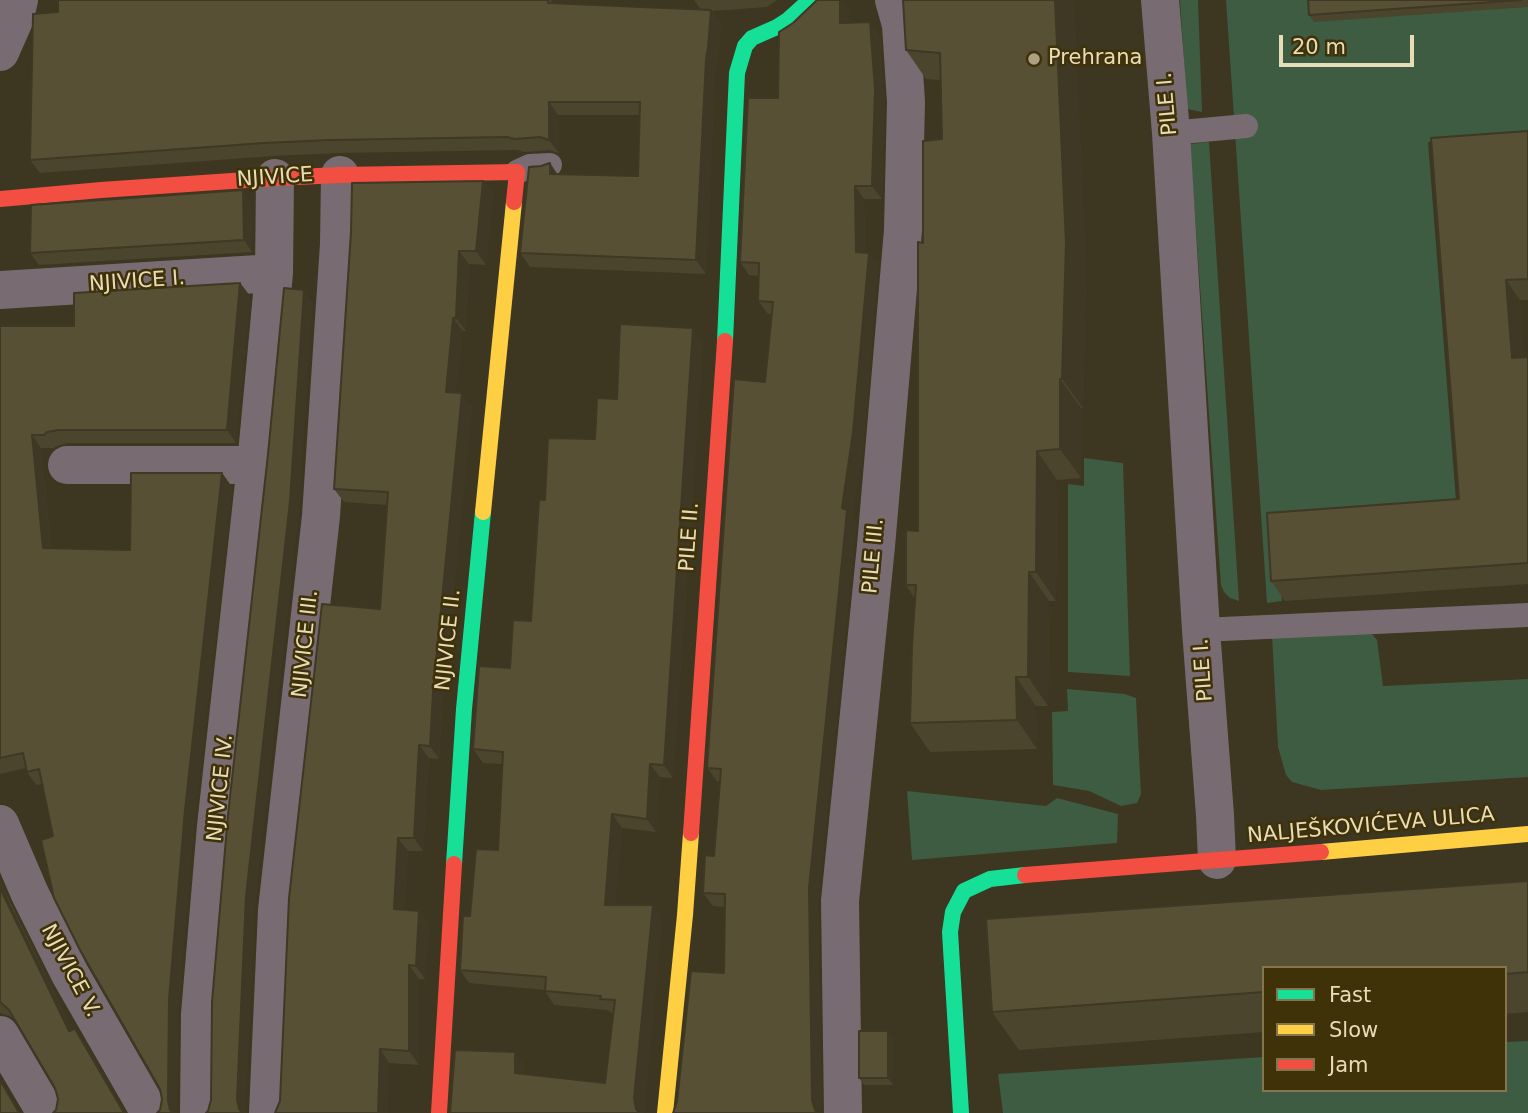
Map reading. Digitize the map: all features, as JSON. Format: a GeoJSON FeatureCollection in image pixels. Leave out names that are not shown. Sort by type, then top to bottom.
{"type":"FeatureCollection","features":[{"type":"Feature","properties":{"kind":"street"},"geometry":{"type":"LineString","coordinates":[[0,52],[15,18],[19,0]]}},
{"type":"Feature","properties":{"kind":"street","name":"PILE II."},"geometry":{"type":"LineString","coordinates":[[666,1113],[685,915],[705,638],[723,374],[737,73],[745,46],[752,38],[788,20],[810,0]]}},
{"type":"Feature","properties":{"kind":"street","name":"PILE III."},"geometry":{"type":"LineString","coordinates":[[844,1113],[840,901],[877,533],[903,230],[906,102],[901,25],[894,0]]}},
{"type":"Feature","properties":{"kind":"street","name":"PILE I."},"geometry":{"type":"LineString","coordinates":[[1160,0],[1171,133],[1217,860]]}},
{"type":"Feature","properties":{"kind":"street","name":"NJIVICE"},"geometry":{"type":"LineString","coordinates":[[0,199],[275,177],[517,172]]}},
{"type":"Feature","properties":{"kind":"street","name":"NJIVICE II."},"geometry":{"type":"LineString","coordinates":[[439,1113],[464,709],[517,172]]}},
{"type":"Feature","properties":{"kind":"street","name":"NJIVICE III."},"geometry":{"type":"LineString","coordinates":[[268,1113],[277,910],[321,516],[340,244],[340,174]]}},
{"type":"Feature","properties":{"kind":"street","name":"NJIVICE IV."},"geometry":{"type":"LineString","coordinates":[[199,1113],[200,1014],[216,826],[256,465],[274,273],[275,177]]}},
{"type":"Feature","properties":{"kind":"street","name":"NJIVICE I."},"geometry":{"type":"LineString","coordinates":[[0,290],[274,273]]}},
{"type":"Feature","properties":{"kind":"street"},"geometry":{"type":"LineString","coordinates":[[67,465],[256,465]]}},
{"type":"Feature","properties":{"kind":"street","name":"NJIVICE V."},"geometry":{"type":"LineString","coordinates":[[0,824],[30,894],[70,974],[150,1113]]}},
{"type":"Feature","properties":{"kind":"street","name":"NALJEŠKOVIĆEVA ULICA"},"geometry":{"type":"LineString","coordinates":[[1217,860],[1528,834]]}},
{"type":"Feature","properties":{"kind":"street"},"geometry":{"type":"LineString","coordinates":[[961,1113],[950,932],[953,912],[964,891],[990,878],[1217,860]]}},
{"type":"Feature","properties":{"kind":"street"},"geometry":{"type":"LineString","coordinates":[[0,1035],[46,1113]]}},
{"type":"Feature","properties":{"kind":"lane"},"geometry":{"type":"LineString","coordinates":[[1171,133],[1246,126]]}},
{"type":"Feature","properties":{"kind":"lane","name":"NJIVICE"},"geometry":{"type":"LineString","coordinates":[[517,172],[530,166],[550,165]]}},
{"type":"Feature","properties":{"kind":"lane"},"geometry":{"type":"LineString","coordinates":[[1201,630],[1528,615]]}},
{"type":"Feature","properties":{"kind":"green space"},"geometry":{"type":"Polygon","coordinates":[[[1180,0],[1198,0],[1202,112],[1187,109],[1180,0]]]}},
{"type":"Feature","properties":{"kind":"green space"},"geometry":{"type":"Polygon","coordinates":[[[1226,0],[1528,0],[1528,134],[1428,142],[1457,513],[1277,529],[1282,601],[1267,603],[1226,0]]]}},
{"type":"Feature","properties":{"kind":"green space"},"geometry":{"type":"Polygon","coordinates":[[[1209,142],[1239,601],[1230,598],[1221,585],[1190,144],[1209,142]]]}},
{"type":"Feature","properties":{"kind":"green space"},"geometry":{"type":"Polygon","coordinates":[[[1084,458],[1123,463],[1130,676],[1068,672],[1068,484],[1084,486],[1084,458]]]}},
{"type":"Feature","properties":{"kind":"green space"},"geometry":{"type":"Polygon","coordinates":[[[1366,632],[1377,640],[1383,686],[1528,679],[1528,777],[1321,790],[1292,782],[1286,775],[1278,747],[1272,635],[1366,632]]]}},
{"type":"Feature","properties":{"kind":"green space"},"geometry":{"type":"Polygon","coordinates":[[[1067,689],[1125,694],[1136,698],[1141,794],[1137,803],[1121,806],[1089,791],[1053,785],[1052,712],[1068,711],[1067,689]]]}},
{"type":"Feature","properties":{"kind":"green space"},"geometry":{"type":"Polygon","coordinates":[[[907,791],[1046,806],[1057,798],[1118,814],[1117,843],[912,860],[907,791]]]}},
{"type":"Feature","properties":{"kind":"green space"},"geometry":{"type":"Polygon","coordinates":[[[1528,1041],[1528,1113],[1003,1113],[998,1074],[1262,1057],[1262,1092],[1507,1092],[1507,1042],[1528,1041]]]}},
{"type":"Feature","properties":{"kind":"building"},"geometry":{"type":"Polygon","coordinates":[[[58,0],[548,0],[548,3],[711,10],[696,260],[520,253],[529,167],[550,163],[550,174],[638,176],[640,102],[549,102],[549,140],[540,137],[507,137],[330,140],[30,160],[33,14],[58,12],[58,0]]]}},
{"type":"Feature","properties":{"kind":"building"},"geometry":{"type":"Polygon","coordinates":[[[817,0],[840,0],[840,23],[870,22],[875,89],[872,186],[855,186],[856,252],[869,253],[853,432],[842,508],[847,510],[809,888],[812,1100],[817,1113],[673,1113],[677,1102],[691,971],[724,973],[725,894],[703,893],[705,855],[714,856],[721,769],[707,768],[734,379],[765,382],[773,302],[758,301],[759,263],[740,262],[748,98],[778,98],[779,32],[793,23],[817,0]]]}},
{"type":"Feature","properties":{"kind":"building"},"geometry":{"type":"Polygon","coordinates":[[[903,0],[1055,0],[1066,243],[1060,449],[1037,451],[1036,572],[1029,572],[1028,677],[1016,677],[1017,720],[910,723],[916,585],[906,585],[906,530],[918,531],[918,242],[923,243],[923,141],[942,139],[940,53],[906,50],[903,0]]]}},
{"type":"Feature","properties":{"kind":"building"},"geometry":{"type":"Polygon","coordinates":[[[1308,0],[1522,0],[1309,15],[1308,0]]]}},
{"type":"Feature","properties":{"kind":"building"},"geometry":{"type":"Polygon","coordinates":[[[1528,131],[1528,279],[1506,280],[1512,358],[1528,357],[1528,563],[1271,581],[1267,513],[1459,499],[1431,138],[1528,131]]]}},
{"type":"Feature","properties":{"kind":"building"},"geometry":{"type":"Polygon","coordinates":[[[483,181],[476,251],[459,251],[456,318],[453,318],[446,392],[462,393],[430,746],[419,745],[414,838],[398,838],[394,909],[419,911],[416,966],[409,965],[409,1051],[380,1049],[378,1113],[275,1113],[280,1101],[289,898],[322,604],[380,609],[388,492],[334,489],[352,183],[483,181]]]}},
{"type":"Feature","properties":{"kind":"building"},"geometry":{"type":"Polygon","coordinates":[[[243,190],[244,240],[30,253],[31,205],[243,190]]]}},
{"type":"Feature","properties":{"kind":"building"},"geometry":{"type":"Polygon","coordinates":[[[240,283],[227,430],[58,430],[44,435],[32,435],[43,548],[130,550],[131,473],[222,473],[185,810],[169,999],[168,1100],[173,1113],[157,1113],[162,1099],[160,1089],[80,950],[54,898],[41,840],[53,836],[39,769],[27,772],[23,753],[0,758],[0,326],[74,326],[74,293],[240,283]]]}},
{"type":"Feature","properties":{"kind":"building"},"geometry":{"type":"Polygon","coordinates":[[[284,288],[304,290],[290,501],[246,896],[237,1099],[242,1113],[206,1113],[211,1100],[212,1002],[228,815],[284,288]]]}},
{"type":"Feature","properties":{"kind":"building"},"geometry":{"type":"Polygon","coordinates":[[[620,324],[693,328],[664,765],[650,764],[647,819],[612,814],[605,905],[653,905],[634,1098],[639,1113],[450,1113],[455,1050],[515,1052],[515,1073],[605,1083],[615,1000],[600,999],[601,996],[545,991],[546,977],[460,970],[463,916],[470,916],[476,849],[498,850],[503,752],[473,749],[479,666],[510,668],[513,620],[531,621],[539,500],[545,500],[548,438],[595,439],[597,398],[617,399],[620,324]]]}},
{"type":"Feature","properties":{"kind":"building"},"geometry":{"type":"Polygon","coordinates":[[[1528,881],[1528,972],[1507,974],[1507,966],[1262,966],[1262,992],[992,1012],[986,919],[1528,881]]]}},
{"type":"Feature","properties":{"kind":"building"},"geometry":{"type":"Polygon","coordinates":[[[0,888],[69,1031],[75,1029],[124,1113],[53,1113],[58,1099],[55,1088],[9,1010],[0,1002],[0,888]]]}},
{"type":"Feature","properties":{"kind":"building"},"geometry":{"type":"Polygon","coordinates":[[[859,1031],[888,1031],[888,1078],[859,1078],[859,1031]]]}},
{"type":"Feature","properties":{"kind":"building"},"geometry":{"type":"Polygon","coordinates":[[[0,1080],[18,1111],[20,1113],[0,1113],[0,1080]]]}},
{"type":"Feature","properties":{"kind":"traffic: fast"},"geometry":{"type":"LineString","coordinates":[[725,341],[737,73],[745,46],[752,38],[788,20],[810,0]]}},
{"type":"Feature","properties":{"kind":"traffic: fast"},"geometry":{"type":"LineString","coordinates":[[454,864],[464,709],[483,512]]}},
{"type":"Feature","properties":{"kind":"traffic: fast"},"geometry":{"type":"LineString","coordinates":[[961,1113],[950,932],[953,912],[964,891],[990,879],[1025,875]]}},
{"type":"Feature","properties":{"kind":"traffic: slow"},"geometry":{"type":"LineString","coordinates":[[483,512],[514,202]]}},
{"type":"Feature","properties":{"kind":"traffic: slow"},"geometry":{"type":"LineString","coordinates":[[665,1113],[691,833]]}},
{"type":"Feature","properties":{"kind":"traffic: slow"},"geometry":{"type":"LineString","coordinates":[[1321,852],[1528,834]]}},
{"type":"Feature","properties":{"kind":"traffic: jam"},"geometry":{"type":"LineString","coordinates":[[0,199],[275,178],[517,172],[514,202]]}},
{"type":"Feature","properties":{"kind":"traffic: jam"},"geometry":{"type":"LineString","coordinates":[[691,833],[725,341]]}},
{"type":"Feature","properties":{"kind":"traffic: jam"},"geometry":{"type":"LineString","coordinates":[[1025,875],[1321,852]]}},
{"type":"Feature","properties":{"kind":"traffic: jam"},"geometry":{"type":"LineString","coordinates":[[439,1113],[454,864]]}},
{"type":"Feature","properties":{"kind":"place","name":"Prehrana"},"geometry":{"type":"Point","coordinates":[1034,59]}}]}
